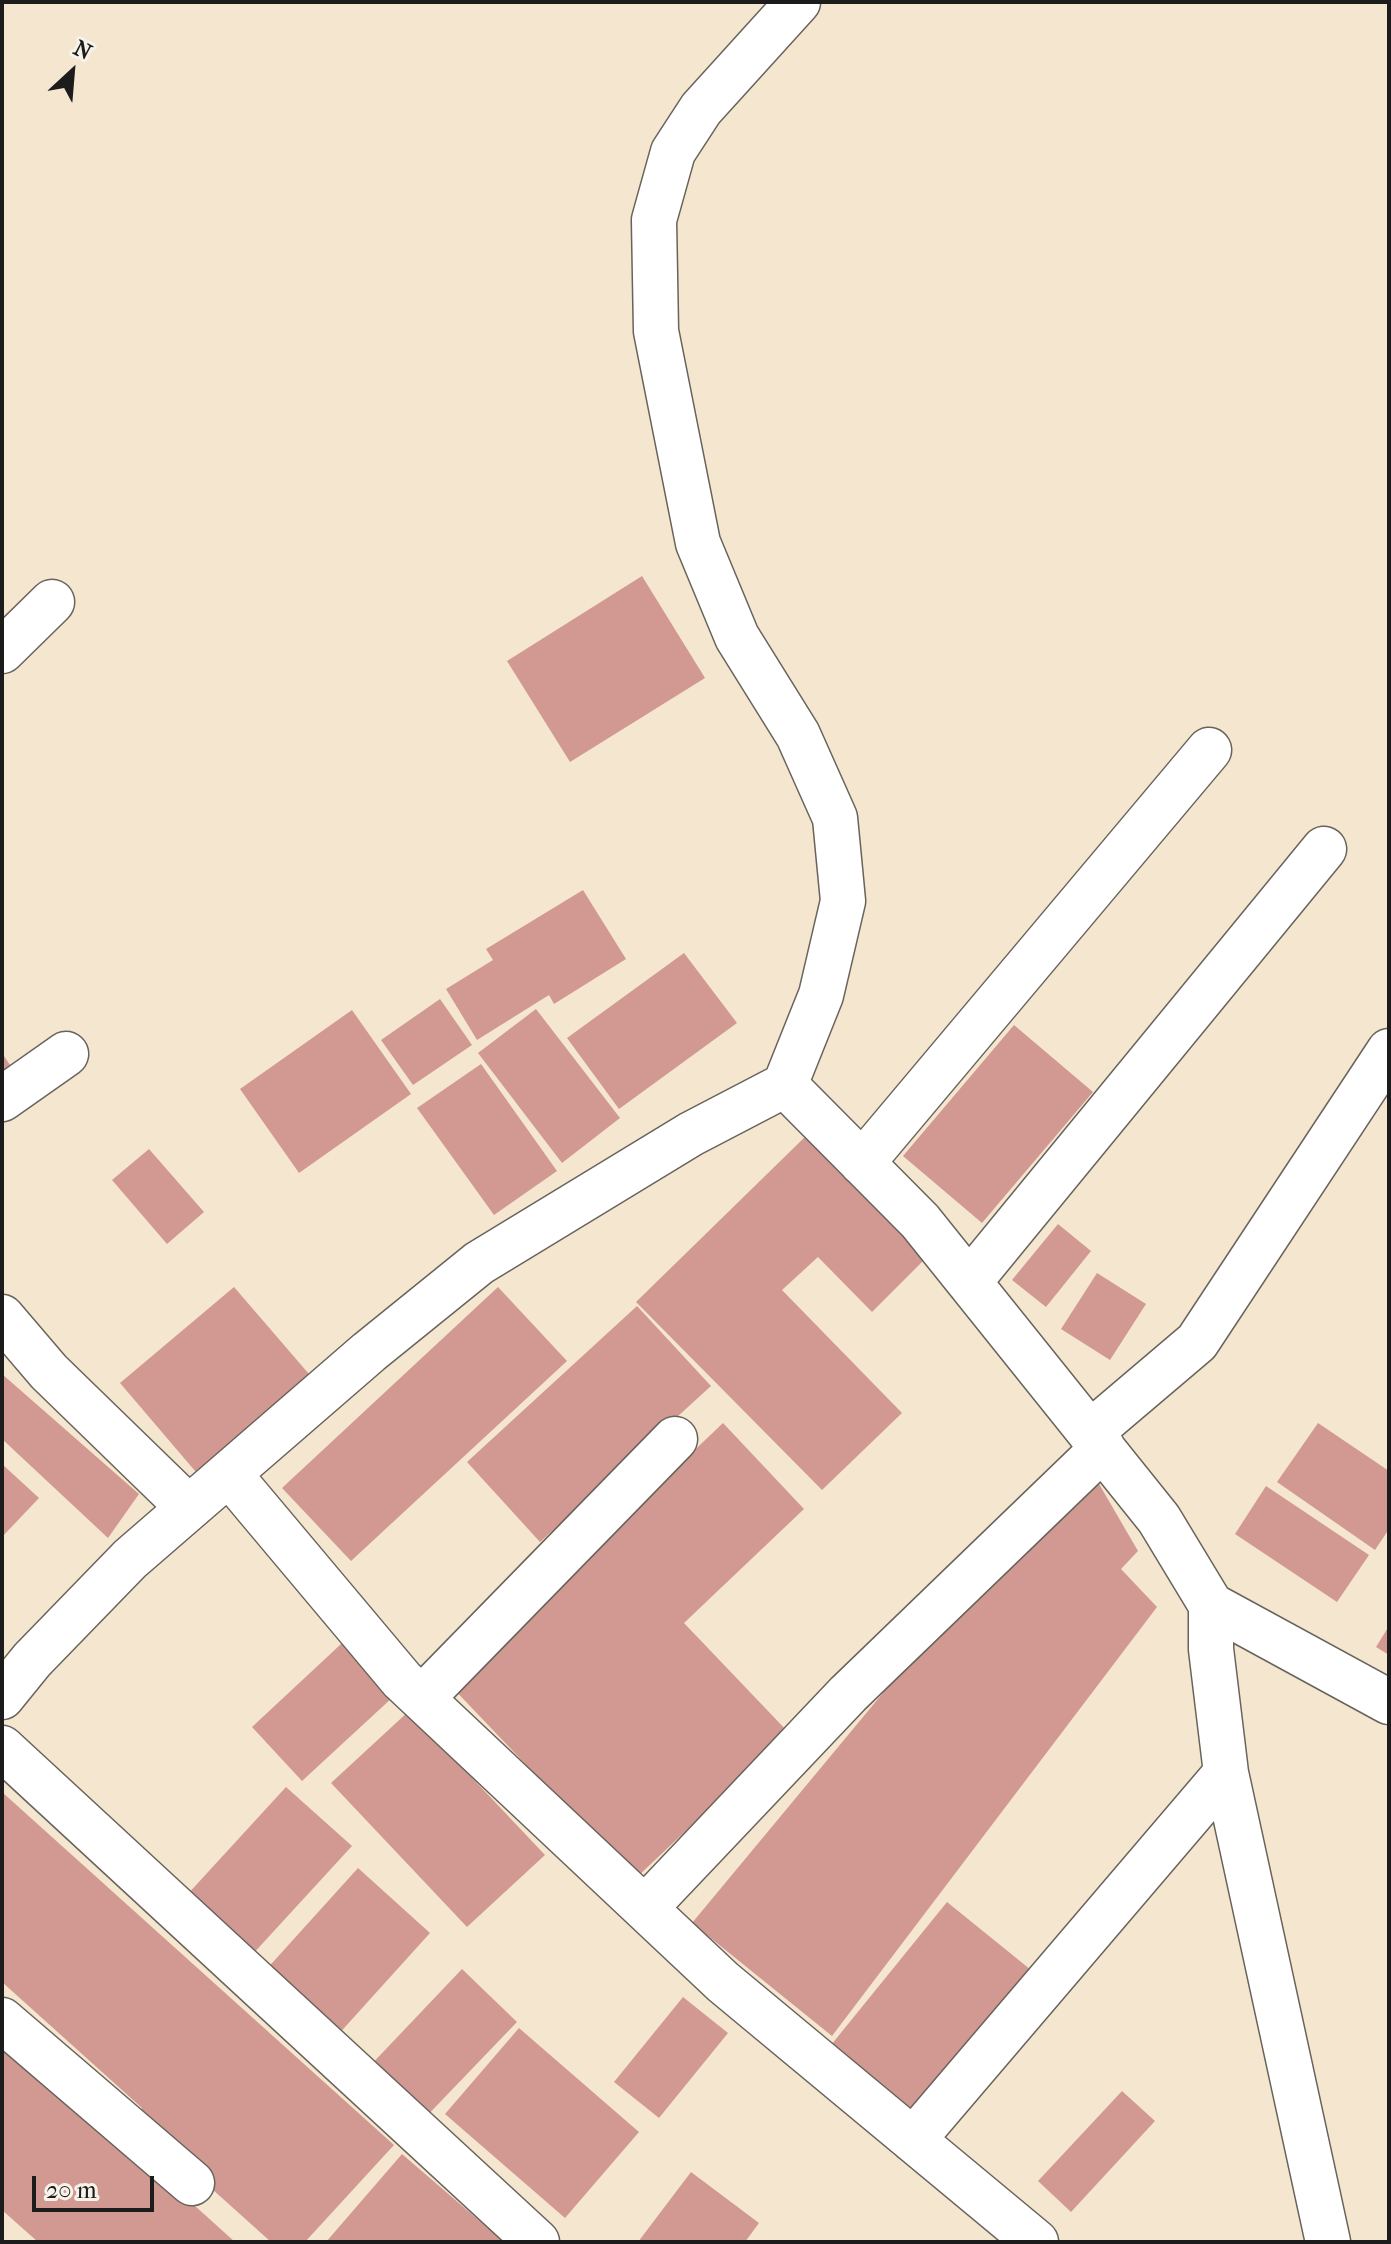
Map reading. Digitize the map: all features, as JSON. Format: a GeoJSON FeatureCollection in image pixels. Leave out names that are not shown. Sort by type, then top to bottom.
{"type":"FeatureCollection","features":[{"type":"Feature","properties":{"kind":"street"},"geometry":{"type":"LineString","coordinates":[[2,1697],[32,1660],[119,1570],[479,1263],[691,1134],[785,1085],[821,995],[843,901],[835,818],[798,735],[737,637],[698,543],[656,331],[654,220],[673,152],[701,109],[798,2]]}},
{"type":"Feature","properties":{"kind":"street"},"geometry":{"type":"LineString","coordinates":[[2,651],[52,602]]}},
{"type":"Feature","properties":{"kind":"street"},"geometry":{"type":"LineString","coordinates":[[862,1163],[1209,750]]}},
{"type":"Feature","properties":{"kind":"street"},"geometry":{"type":"LineString","coordinates":[[969,1282],[1324,849]]}},
{"type":"Feature","properties":{"kind":"street"},"geometry":{"type":"LineString","coordinates":[[645,1908],[848,1694],[1197,1342],[1389,1051]]}},
{"type":"Feature","properties":{"kind":"street"},"geometry":{"type":"LineString","coordinates":[[2,1099],[66,1054]]}},
{"type":"Feature","properties":{"kind":"street"},"geometry":{"type":"LineString","coordinates":[[785,1085],[920,1221],[1159,1519],[1211,1605],[1389,1702]]}},
{"type":"Feature","properties":{"kind":"street"},"geometry":{"type":"LineString","coordinates":[[2,1317],[49,1372],[189,1508]]}},
{"type":"Feature","properties":{"kind":"street"},"geometry":{"type":"LineString","coordinates":[[422,1698],[675,1439]]}},
{"type":"Feature","properties":{"kind":"street"},"geometry":{"type":"LineString","coordinates":[[229,1474],[402,1680],[723,1982],[1036,2242]]}},
{"type":"Feature","properties":{"kind":"street"},"geometry":{"type":"LineString","coordinates":[[1211,1605],[1211,1649],[1226,1773],[1328,2242]]}},
{"type":"Feature","properties":{"kind":"street"},"geometry":{"type":"LineString","coordinates":[[2,1748],[537,2242]]}},
{"type":"Feature","properties":{"kind":"street"},"geometry":{"type":"LineString","coordinates":[[913,2140],[1226,1773]]}},
{"type":"Feature","properties":{"kind":"street"},"geometry":{"type":"LineString","coordinates":[[2,2020],[192,2183]]}},
{"type":"Feature","properties":{"kind":"building"},"geometry":{"type":"Polygon","coordinates":[[[642,576],[705,678],[570,762],[507,661],[642,576]]]}},
{"type":"Feature","properties":{"kind":"building"},"geometry":{"type":"Polygon","coordinates":[[[583,890],[626,959],[554,1004],[549,995],[477,1040],[446,989],[493,960],[486,949],[583,890]]]}},
{"type":"Feature","properties":{"kind":"building"},"geometry":{"type":"Polygon","coordinates":[[[684,953],[737,1023],[619,1109],[567,1038],[684,953]]]}},
{"type":"Feature","properties":{"kind":"building"},"geometry":{"type":"Polygon","coordinates":[[[440,999],[472,1045],[413,1085],[381,1040],[440,999]]]}},
{"type":"Feature","properties":{"kind":"building"},"geometry":{"type":"Polygon","coordinates":[[[536,1009],[620,1118],[562,1163],[478,1053],[536,1009]]]}},
{"type":"Feature","properties":{"kind":"building"},"geometry":{"type":"Polygon","coordinates":[[[352,1010],[411,1094],[299,1173],[240,1089],[352,1010]]]}},
{"type":"Feature","properties":{"kind":"building"},"geometry":{"type":"Polygon","coordinates":[[[1014,1025],[1093,1092],[982,1223],[903,1156],[1014,1025]]]}},
{"type":"Feature","properties":{"kind":"building"},"geometry":{"type":"Polygon","coordinates":[[[2,1053],[12,1068],[2,1075],[2,1053]]]}},
{"type":"Feature","properties":{"kind":"building"},"geometry":{"type":"Polygon","coordinates":[[[481,1064],[557,1171],[494,1215],[417,1108],[481,1064]]]}},
{"type":"Feature","properties":{"kind":"building"},"geometry":{"type":"Polygon","coordinates":[[[808,1134],[928,1256],[872,1312],[818,1257],[782,1290],[902,1413],[822,1490],[636,1302],[808,1134]]]}},
{"type":"Feature","properties":{"kind":"building"},"geometry":{"type":"Polygon","coordinates":[[[149,1149],[204,1212],[167,1244],[112,1180],[149,1149]]]}},
{"type":"Feature","properties":{"kind":"building"},"geometry":{"type":"Polygon","coordinates":[[[1058,1224],[1091,1251],[1046,1307],[1012,1280],[1058,1224]]]}},
{"type":"Feature","properties":{"kind":"building"},"geometry":{"type":"Polygon","coordinates":[[[1097,1273],[1146,1304],[1110,1360],[1061,1329],[1097,1273]]]}},
{"type":"Feature","properties":{"kind":"building"},"geometry":{"type":"Polygon","coordinates":[[[234,1287],[315,1381],[201,1478],[120,1383],[234,1287]]]}},
{"type":"Feature","properties":{"kind":"building"},"geometry":{"type":"Polygon","coordinates":[[[498,1287],[567,1361],[351,1561],[282,1488],[498,1287]]]}},
{"type":"Feature","properties":{"kind":"building"},"geometry":{"type":"Polygon","coordinates":[[[637,1306],[711,1386],[540,1542],[467,1462],[637,1306]]]}},
{"type":"Feature","properties":{"kind":"building"},"geometry":{"type":"Polygon","coordinates":[[[2,1374],[139,1494],[108,1538],[2,1439],[2,1374]]]}},
{"type":"Feature","properties":{"kind":"building"},"geometry":{"type":"Polygon","coordinates":[[[723,1423],[804,1509],[684,1623],[789,1733],[635,1879],[449,1684],[723,1423]]]}},
{"type":"Feature","properties":{"kind":"building"},"geometry":{"type":"Polygon","coordinates":[[[1318,1423],[1389,1471],[1389,1529],[1375,1550],[1277,1482],[1318,1423]]]}},
{"type":"Feature","properties":{"kind":"building"},"geometry":{"type":"Polygon","coordinates":[[[2,1464],[39,1498],[2,1537],[2,1464]]]}},
{"type":"Feature","properties":{"kind":"building"},"geometry":{"type":"Polygon","coordinates":[[[1095,1477],[1138,1551],[1121,1569],[1157,1607],[832,2036],[692,1923],[902,1670],[1095,1477]]]}},
{"type":"Feature","properties":{"kind":"building"},"geometry":{"type":"Polygon","coordinates":[[[1266,1486],[1369,1555],[1337,1602],[1235,1534],[1266,1486]]]}},
{"type":"Feature","properties":{"kind":"building"},"geometry":{"type":"Polygon","coordinates":[[[1389,1626],[1389,1655],[1376,1647],[1389,1626]]]}},
{"type":"Feature","properties":{"kind":"building"},"geometry":{"type":"Polygon","coordinates":[[[355,1631],[406,1685],[302,1781],[252,1727],[355,1631]]]}},
{"type":"Feature","properties":{"kind":"building"},"geometry":{"type":"Polygon","coordinates":[[[409,1711],[545,1855],[467,1927],[331,1783],[409,1711]]]}},
{"type":"Feature","properties":{"kind":"building"},"geometry":{"type":"Polygon","coordinates":[[[286,1787],[352,1846],[251,1956],[186,1896],[286,1787]]]}},
{"type":"Feature","properties":{"kind":"building"},"geometry":{"type":"Polygon","coordinates":[[[2,1792],[394,2145],[305,2242],[271,2242],[133,2118],[142,2108],[2,1982],[2,1792]]]}},
{"type":"Feature","properties":{"kind":"building"},"geometry":{"type":"Polygon","coordinates":[[[358,1868],[430,1933],[336,2037],[264,1972],[358,1868]]]}},
{"type":"Feature","properties":{"kind":"building"},"geometry":{"type":"Polygon","coordinates":[[[947,1902],[1036,1974],[916,2122],[827,2050],[947,1902]]]}},
{"type":"Feature","properties":{"kind":"building"},"geometry":{"type":"Polygon","coordinates":[[[462,1969],[517,2022],[421,2122],[366,2070],[462,1969]]]}},
{"type":"Feature","properties":{"kind":"building"},"geometry":{"type":"Polygon","coordinates":[[[683,1997],[728,2033],[659,2118],[614,2082],[683,1997]]]}},
{"type":"Feature","properties":{"kind":"building"},"geometry":{"type":"Polygon","coordinates":[[[519,2028],[639,2132],[565,2218],[445,2114],[519,2028]]]}},
{"type":"Feature","properties":{"kind":"building"},"geometry":{"type":"Polygon","coordinates":[[[2,2032],[235,2242],[38,2242],[2,2210],[2,2032]]]}},
{"type":"Feature","properties":{"kind":"building"},"geometry":{"type":"Polygon","coordinates":[[[1122,2091],[1155,2121],[1071,2212],[1038,2181],[1122,2091]]]}},
{"type":"Feature","properties":{"kind":"building"},"geometry":{"type":"Polygon","coordinates":[[[402,2154],[504,2242],[326,2242],[402,2154]]]}},
{"type":"Feature","properties":{"kind":"building"},"geometry":{"type":"Polygon","coordinates":[[[691,2172],[759,2223],[745,2242],[638,2242],[691,2172]]]}}]}
